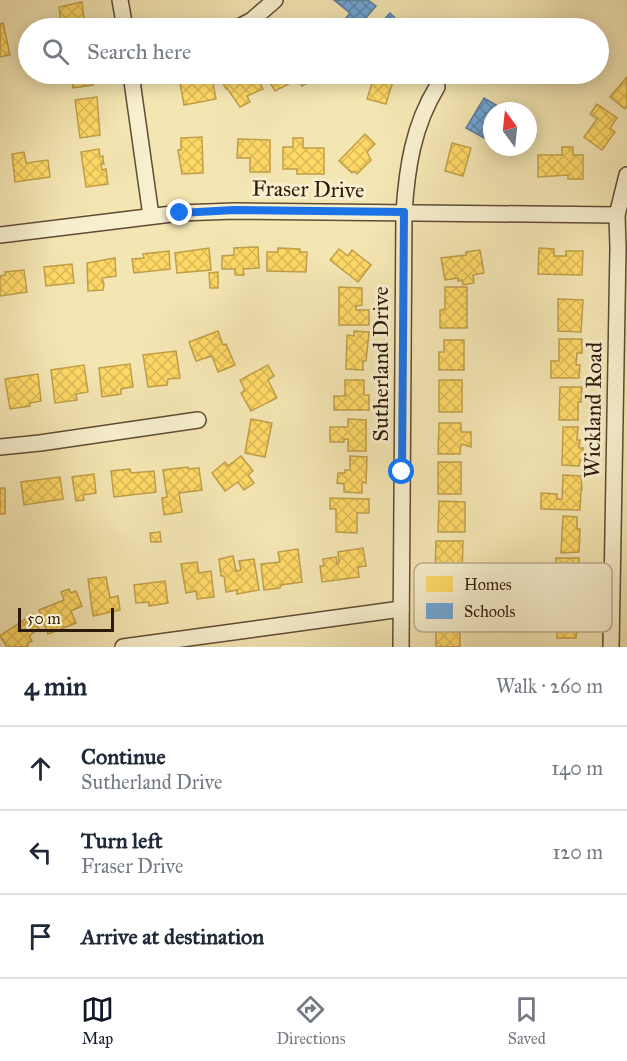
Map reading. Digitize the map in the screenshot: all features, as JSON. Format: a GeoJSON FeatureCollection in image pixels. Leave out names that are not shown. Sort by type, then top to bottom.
{"type":"FeatureCollection","features":[{"type":"Feature","properties":{"kind":"street"},"geometry":{"type":"LineString","coordinates":[[120,0],[123,18]]}},
{"type":"Feature","properties":{"kind":"street"},"geometry":{"type":"LineString","coordinates":[[254,18],[274,0]]}},
{"type":"Feature","properties":{"kind":"street"},"geometry":{"type":"LineString","coordinates":[[132,84],[151,216]]}},
{"type":"Feature","properties":{"kind":"street","name":"Sutherland Drive"},"geometry":{"type":"LineString","coordinates":[[401,647],[406,177],[412,144],[427,103],[437,87]]}},
{"type":"Feature","properties":{"kind":"street","name":"Wickland Road"},"geometry":{"type":"LineString","coordinates":[[612,592],[617,215],[627,175]]}},
{"type":"Feature","properties":{"kind":"street","name":"Fraser Drive"},"geometry":{"type":"LineString","coordinates":[[0,235],[151,216],[234,210],[617,215]]}},
{"type":"Feature","properties":{"kind":"street"},"geometry":{"type":"LineString","coordinates":[[0,447],[198,420]]}},
{"type":"Feature","properties":{"kind":"street"},"geometry":{"type":"LineString","coordinates":[[123,647],[401,609]]}},
{"type":"Feature","properties":{"kind":"street","name":"Wickland Road"},"geometry":{"type":"LineString","coordinates":[[611,632],[611,647]]}},
{"type":"Feature","properties":{"kind":"building: Homes"},"geometry":{"type":"Polygon","coordinates":[[[82,2],[84,18],[61,18],[59,7],[82,2]]]}},
{"type":"Feature","properties":{"kind":"building: Homes"},"geometry":{"type":"Polygon","coordinates":[[[3,23],[10,55],[0,57],[0,24],[3,23]]]}},
{"type":"Feature","properties":{"kind":"building: Homes"},"geometry":{"type":"Polygon","coordinates":[[[627,77],[627,106],[625,109],[610,97],[627,77]]]}},
{"type":"Feature","properties":{"kind":"building: Homes"},"geometry":{"type":"Polygon","coordinates":[[[72,84],[93,84],[93,85],[73,88],[72,84]]]}},
{"type":"Feature","properties":{"kind":"building: Homes"},"geometry":{"type":"Polygon","coordinates":[[[180,84],[213,84],[216,99],[184,105],[180,84]]]}},
{"type":"Feature","properties":{"kind":"building: Homes"},"geometry":{"type":"Polygon","coordinates":[[[224,84],[260,84],[263,89],[247,96],[250,102],[240,107],[224,84]]]}},
{"type":"Feature","properties":{"kind":"building: Homes"},"geometry":{"type":"Polygon","coordinates":[[[271,84],[288,84],[275,91],[271,84]]]}},
{"type":"Feature","properties":{"kind":"building: Homes"},"geometry":{"type":"Polygon","coordinates":[[[372,84],[392,84],[386,104],[367,99],[372,84]]]}},
{"type":"Feature","properties":{"kind":"building: Homes"},"geometry":{"type":"Polygon","coordinates":[[[97,97],[100,135],[80,138],[75,100],[97,97]]]}},
{"type":"Feature","properties":{"kind":"building: Homes"},"geometry":{"type":"Polygon","coordinates":[[[597,104],[617,118],[610,128],[615,132],[602,150],[584,137],[597,119],[590,114],[597,104]]]}},
{"type":"Feature","properties":{"kind":"building: Homes"},"geometry":{"type":"Polygon","coordinates":[[[365,134],[375,144],[367,152],[371,160],[357,174],[354,171],[352,173],[339,161],[365,134]]]}},
{"type":"Feature","properties":{"kind":"building: Homes"},"geometry":{"type":"Polygon","coordinates":[[[202,137],[203,173],[182,174],[178,150],[181,150],[181,138],[202,137]]]}},
{"type":"Feature","properties":{"kind":"building: Homes"},"geometry":{"type":"Polygon","coordinates":[[[293,138],[303,138],[303,148],[324,148],[324,174],[297,174],[297,169],[283,169],[283,147],[293,147],[293,138]]]}},
{"type":"Feature","properties":{"kind":"building: Homes"},"geometry":{"type":"Polygon","coordinates":[[[238,139],[270,140],[270,172],[250,172],[250,158],[237,158],[238,139]]]}},
{"type":"Feature","properties":{"kind":"building: Homes"},"geometry":{"type":"Polygon","coordinates":[[[452,143],[471,148],[463,176],[445,171],[452,143]]]}},
{"type":"Feature","properties":{"kind":"building: Homes"},"geometry":{"type":"Polygon","coordinates":[[[562,147],[573,147],[573,155],[583,155],[583,179],[568,179],[568,175],[538,177],[538,155],[562,155],[562,147]]]}},
{"type":"Feature","properties":{"kind":"building: Homes"},"geometry":{"type":"Polygon","coordinates":[[[99,149],[100,157],[103,156],[102,170],[106,169],[108,184],[86,187],[81,152],[99,149]]]}},
{"type":"Feature","properties":{"kind":"building: Homes"},"geometry":{"type":"Polygon","coordinates":[[[24,152],[26,163],[48,160],[50,177],[15,182],[12,154],[24,152]]]}},
{"type":"Feature","properties":{"kind":"building: Homes"},"geometry":{"type":"Polygon","coordinates":[[[258,247],[259,268],[243,269],[244,275],[235,275],[235,269],[222,269],[222,256],[234,255],[234,248],[258,247]]]}},
{"type":"Feature","properties":{"kind":"building: Homes"},"geometry":{"type":"Polygon","coordinates":[[[209,248],[211,270],[177,273],[175,253],[209,248]]]}},
{"type":"Feature","properties":{"kind":"building: Homes"},"geometry":{"type":"Polygon","coordinates":[[[278,248],[300,249],[300,252],[307,252],[306,272],[267,271],[267,252],[278,252],[278,248]]]}},
{"type":"Feature","properties":{"kind":"building: Homes"},"geometry":{"type":"Polygon","coordinates":[[[539,248],[554,249],[554,256],[566,256],[566,251],[583,251],[582,275],[538,274],[539,248]]]}},
{"type":"Feature","properties":{"kind":"building: Homes"},"geometry":{"type":"Polygon","coordinates":[[[339,249],[348,256],[352,250],[371,265],[358,282],[330,260],[339,249]]]}},
{"type":"Feature","properties":{"kind":"building: Homes"},"geometry":{"type":"Polygon","coordinates":[[[480,250],[484,273],[473,275],[474,283],[463,285],[462,280],[458,281],[458,278],[445,280],[441,258],[466,255],[466,252],[480,250]]]}},
{"type":"Feature","properties":{"kind":"building: Homes"},"geometry":{"type":"Polygon","coordinates":[[[169,251],[170,269],[134,273],[132,259],[144,258],[143,254],[169,251]]]}},
{"type":"Feature","properties":{"kind":"building: Homes"},"geometry":{"type":"Polygon","coordinates":[[[115,258],[116,276],[102,278],[103,290],[88,291],[87,263],[115,258]]]}},
{"type":"Feature","properties":{"kind":"building: Homes"},"geometry":{"type":"Polygon","coordinates":[[[72,264],[74,283],[46,286],[44,267],[72,264]]]}},
{"type":"Feature","properties":{"kind":"building: Homes"},"geometry":{"type":"Polygon","coordinates":[[[24,270],[27,292],[0,296],[0,276],[5,275],[5,272],[24,270]]]}},
{"type":"Feature","properties":{"kind":"building: Homes"},"geometry":{"type":"Polygon","coordinates":[[[218,272],[218,288],[210,288],[209,273],[218,272]]]}},
{"type":"Feature","properties":{"kind":"building: Homes"},"geometry":{"type":"Polygon","coordinates":[[[339,287],[362,288],[362,305],[356,306],[356,310],[369,310],[369,325],[339,325],[339,287]]]}},
{"type":"Feature","properties":{"kind":"building: Homes"},"geometry":{"type":"Polygon","coordinates":[[[445,287],[467,287],[467,328],[440,328],[440,310],[445,309],[445,287]]]}},
{"type":"Feature","properties":{"kind":"building: Homes"},"geometry":{"type":"Polygon","coordinates":[[[558,299],[583,300],[581,332],[558,331],[558,299]]]}},
{"type":"Feature","properties":{"kind":"building: Homes"},"geometry":{"type":"Polygon","coordinates":[[[218,331],[235,365],[218,372],[212,356],[196,361],[189,342],[218,331]]]}},
{"type":"Feature","properties":{"kind":"building: Homes"},"geometry":{"type":"Polygon","coordinates":[[[354,331],[369,332],[363,370],[346,369],[347,335],[354,336],[354,331]]]}},
{"type":"Feature","properties":{"kind":"building: Homes"},"geometry":{"type":"Polygon","coordinates":[[[559,339],[582,339],[582,353],[577,353],[576,365],[580,365],[579,378],[551,378],[551,361],[559,361],[559,339]]]}},
{"type":"Feature","properties":{"kind":"building: Homes"},"geometry":{"type":"Polygon","coordinates":[[[444,340],[464,340],[464,370],[439,370],[439,352],[444,352],[444,340]]]}},
{"type":"Feature","properties":{"kind":"building: Homes"},"geometry":{"type":"Polygon","coordinates":[[[176,351],[180,378],[168,379],[167,385],[148,387],[143,355],[176,351]]]}},
{"type":"Feature","properties":{"kind":"building: Homes"},"geometry":{"type":"Polygon","coordinates":[[[130,364],[133,387],[121,389],[121,394],[102,397],[99,368],[130,364]]]}},
{"type":"Feature","properties":{"kind":"building: Homes"},"geometry":{"type":"Polygon","coordinates":[[[84,365],[88,392],[76,394],[77,400],[55,403],[51,370],[84,365]]]}},
{"type":"Feature","properties":{"kind":"building: Homes"},"geometry":{"type":"Polygon","coordinates":[[[268,365],[274,376],[268,380],[277,398],[251,411],[241,393],[245,390],[240,380],[268,365]]]}},
{"type":"Feature","properties":{"kind":"building: Homes"},"geometry":{"type":"Polygon","coordinates":[[[38,374],[41,401],[30,403],[30,406],[10,409],[5,379],[38,374]]]}},
{"type":"Feature","properties":{"kind":"building: Homes"},"geometry":{"type":"Polygon","coordinates":[[[345,380],[364,380],[364,395],[369,395],[369,410],[334,410],[334,396],[345,396],[345,380]]]}},
{"type":"Feature","properties":{"kind":"building: Homes"},"geometry":{"type":"Polygon","coordinates":[[[439,380],[462,380],[462,412],[439,412],[439,380]]]}},
{"type":"Feature","properties":{"kind":"building: Homes"},"geometry":{"type":"Polygon","coordinates":[[[560,387],[582,387],[581,402],[578,402],[578,420],[559,420],[560,387]]]}},
{"type":"Feature","properties":{"kind":"building: Homes"},"geometry":{"type":"Polygon","coordinates":[[[251,419],[272,423],[265,457],[245,453],[251,419]]]}},
{"type":"Feature","properties":{"kind":"building: Homes"},"geometry":{"type":"Polygon","coordinates":[[[348,419],[366,420],[366,451],[348,451],[348,439],[344,439],[344,442],[330,442],[330,427],[348,427],[348,419]]]}},
{"type":"Feature","properties":{"kind":"building: Homes"},"geometry":{"type":"Polygon","coordinates":[[[439,423],[461,423],[461,432],[471,432],[471,447],[461,444],[460,454],[438,454],[439,423]]]}},
{"type":"Feature","properties":{"kind":"building: Homes"},"geometry":{"type":"Polygon","coordinates":[[[563,427],[578,427],[577,440],[580,440],[579,448],[583,448],[583,460],[580,460],[579,466],[562,465],[563,427]]]}},
{"type":"Feature","properties":{"kind":"building: Homes"},"geometry":{"type":"Polygon","coordinates":[[[241,456],[253,471],[248,475],[254,483],[244,490],[238,482],[225,491],[212,473],[225,462],[228,466],[241,456]]]}},
{"type":"Feature","properties":{"kind":"building: Homes"},"geometry":{"type":"Polygon","coordinates":[[[350,456],[367,457],[366,483],[362,482],[362,493],[344,492],[344,484],[337,483],[338,473],[350,470],[350,456]]]}},
{"type":"Feature","properties":{"kind":"building: Homes"},"geometry":{"type":"Polygon","coordinates":[[[438,462],[461,462],[461,494],[438,494],[438,462]]]}},
{"type":"Feature","properties":{"kind":"building: Homes"},"geometry":{"type":"Polygon","coordinates":[[[188,467],[188,469],[199,468],[202,490],[179,493],[182,512],[164,515],[162,498],[167,497],[163,470],[188,467]]]}},
{"type":"Feature","properties":{"kind":"building: Homes"},"geometry":{"type":"Polygon","coordinates":[[[130,469],[131,473],[154,471],[156,492],[114,497],[111,471],[130,469]]]}},
{"type":"Feature","properties":{"kind":"building: Homes"},"geometry":{"type":"Polygon","coordinates":[[[94,474],[96,493],[83,495],[84,500],[76,501],[72,477],[94,474]]]}},
{"type":"Feature","properties":{"kind":"building: Homes"},"geometry":{"type":"Polygon","coordinates":[[[563,475],[581,476],[580,510],[541,509],[541,493],[557,494],[557,499],[562,499],[563,475]]]}},
{"type":"Feature","properties":{"kind":"building: Homes"},"geometry":{"type":"Polygon","coordinates":[[[60,477],[63,499],[24,505],[21,482],[60,477]]]}},
{"type":"Feature","properties":{"kind":"building: Homes"},"geometry":{"type":"Polygon","coordinates":[[[0,488],[5,488],[5,514],[0,514],[0,488]]]}},
{"type":"Feature","properties":{"kind":"building: Homes"},"geometry":{"type":"Polygon","coordinates":[[[330,498],[369,499],[369,513],[357,513],[357,533],[336,532],[336,509],[330,509],[330,498]]]}},
{"type":"Feature","properties":{"kind":"building: Homes"},"geometry":{"type":"Polygon","coordinates":[[[439,501],[465,502],[465,532],[438,532],[439,501]]]}},
{"type":"Feature","properties":{"kind":"building: Homes"},"geometry":{"type":"Polygon","coordinates":[[[563,516],[577,517],[577,529],[580,529],[579,552],[561,553],[563,516]]]}},
{"type":"Feature","properties":{"kind":"building: Homes"},"geometry":{"type":"Polygon","coordinates":[[[160,532],[161,542],[151,542],[150,533],[160,532]]]}},
{"type":"Feature","properties":{"kind":"building: Homes"},"geometry":{"type":"Polygon","coordinates":[[[436,541],[463,541],[462,563],[435,563],[436,541]]]}},
{"type":"Feature","properties":{"kind":"building: Homes"},"geometry":{"type":"Polygon","coordinates":[[[363,548],[366,566],[358,567],[359,577],[322,582],[320,566],[324,566],[323,559],[336,557],[337,564],[339,563],[338,552],[363,548]]]}},
{"type":"Feature","properties":{"kind":"building: Homes"},"geometry":{"type":"Polygon","coordinates":[[[298,549],[302,582],[264,590],[261,564],[280,562],[278,552],[298,549]]]}},
{"type":"Feature","properties":{"kind":"building: Homes"},"geometry":{"type":"Polygon","coordinates":[[[233,556],[236,571],[241,570],[239,561],[254,559],[259,590],[237,594],[237,590],[226,592],[219,559],[233,556]]]}},
{"type":"Feature","properties":{"kind":"building: Homes"},"geometry":{"type":"Polygon","coordinates":[[[556,558],[579,558],[579,563],[556,563],[556,558]]]}},
{"type":"Feature","properties":{"kind":"building: Homes"},"geometry":{"type":"Polygon","coordinates":[[[197,562],[199,573],[211,571],[214,597],[197,599],[196,591],[186,593],[181,564],[197,562]]]}},
{"type":"Feature","properties":{"kind":"building: Homes"},"geometry":{"type":"Polygon","coordinates":[[[106,577],[110,598],[118,596],[120,610],[93,616],[88,579],[106,577]]]}},
{"type":"Feature","properties":{"kind":"building: Homes"},"geometry":{"type":"Polygon","coordinates":[[[165,581],[168,603],[149,606],[149,602],[136,603],[134,585],[165,581]]]}},
{"type":"Feature","properties":{"kind":"building: Homes"},"geometry":{"type":"Polygon","coordinates":[[[69,589],[71,593],[76,591],[82,606],[71,611],[76,623],[48,634],[39,610],[64,600],[61,592],[69,589]]]}},
{"type":"Feature","properties":{"kind":"building: Homes"},"geometry":{"type":"Polygon","coordinates":[[[30,616],[39,629],[29,636],[32,641],[27,644],[28,647],[7,647],[0,636],[30,616]]]}},
{"type":"Feature","properties":{"kind":"building: Homes"},"geometry":{"type":"Polygon","coordinates":[[[436,632],[460,632],[460,647],[436,647],[436,632]]]}},
{"type":"Feature","properties":{"kind":"building: Homes"},"geometry":{"type":"Polygon","coordinates":[[[557,632],[577,632],[576,638],[557,638],[557,632]]]}},
{"type":"Feature","properties":{"kind":"building: Schools"},"geometry":{"type":"Polygon","coordinates":[[[334,0],[368,0],[376,6],[366,18],[346,18],[350,13],[334,0]]]}},
{"type":"Feature","properties":{"kind":"building: Schools"},"geometry":{"type":"Polygon","coordinates":[[[390,13],[395,18],[386,18],[390,13]]]}},
{"type":"Feature","properties":{"kind":"building: Schools"},"geometry":{"type":"Polygon","coordinates":[[[484,98],[491,102],[483,102],[483,137],[466,128],[484,98]]]}},
{"type":"Feature","properties":{"kind":"route"},"geometry":{"type":"LineString","coordinates":[[180,213],[234,210],[404,212],[402,472]]}}]}
